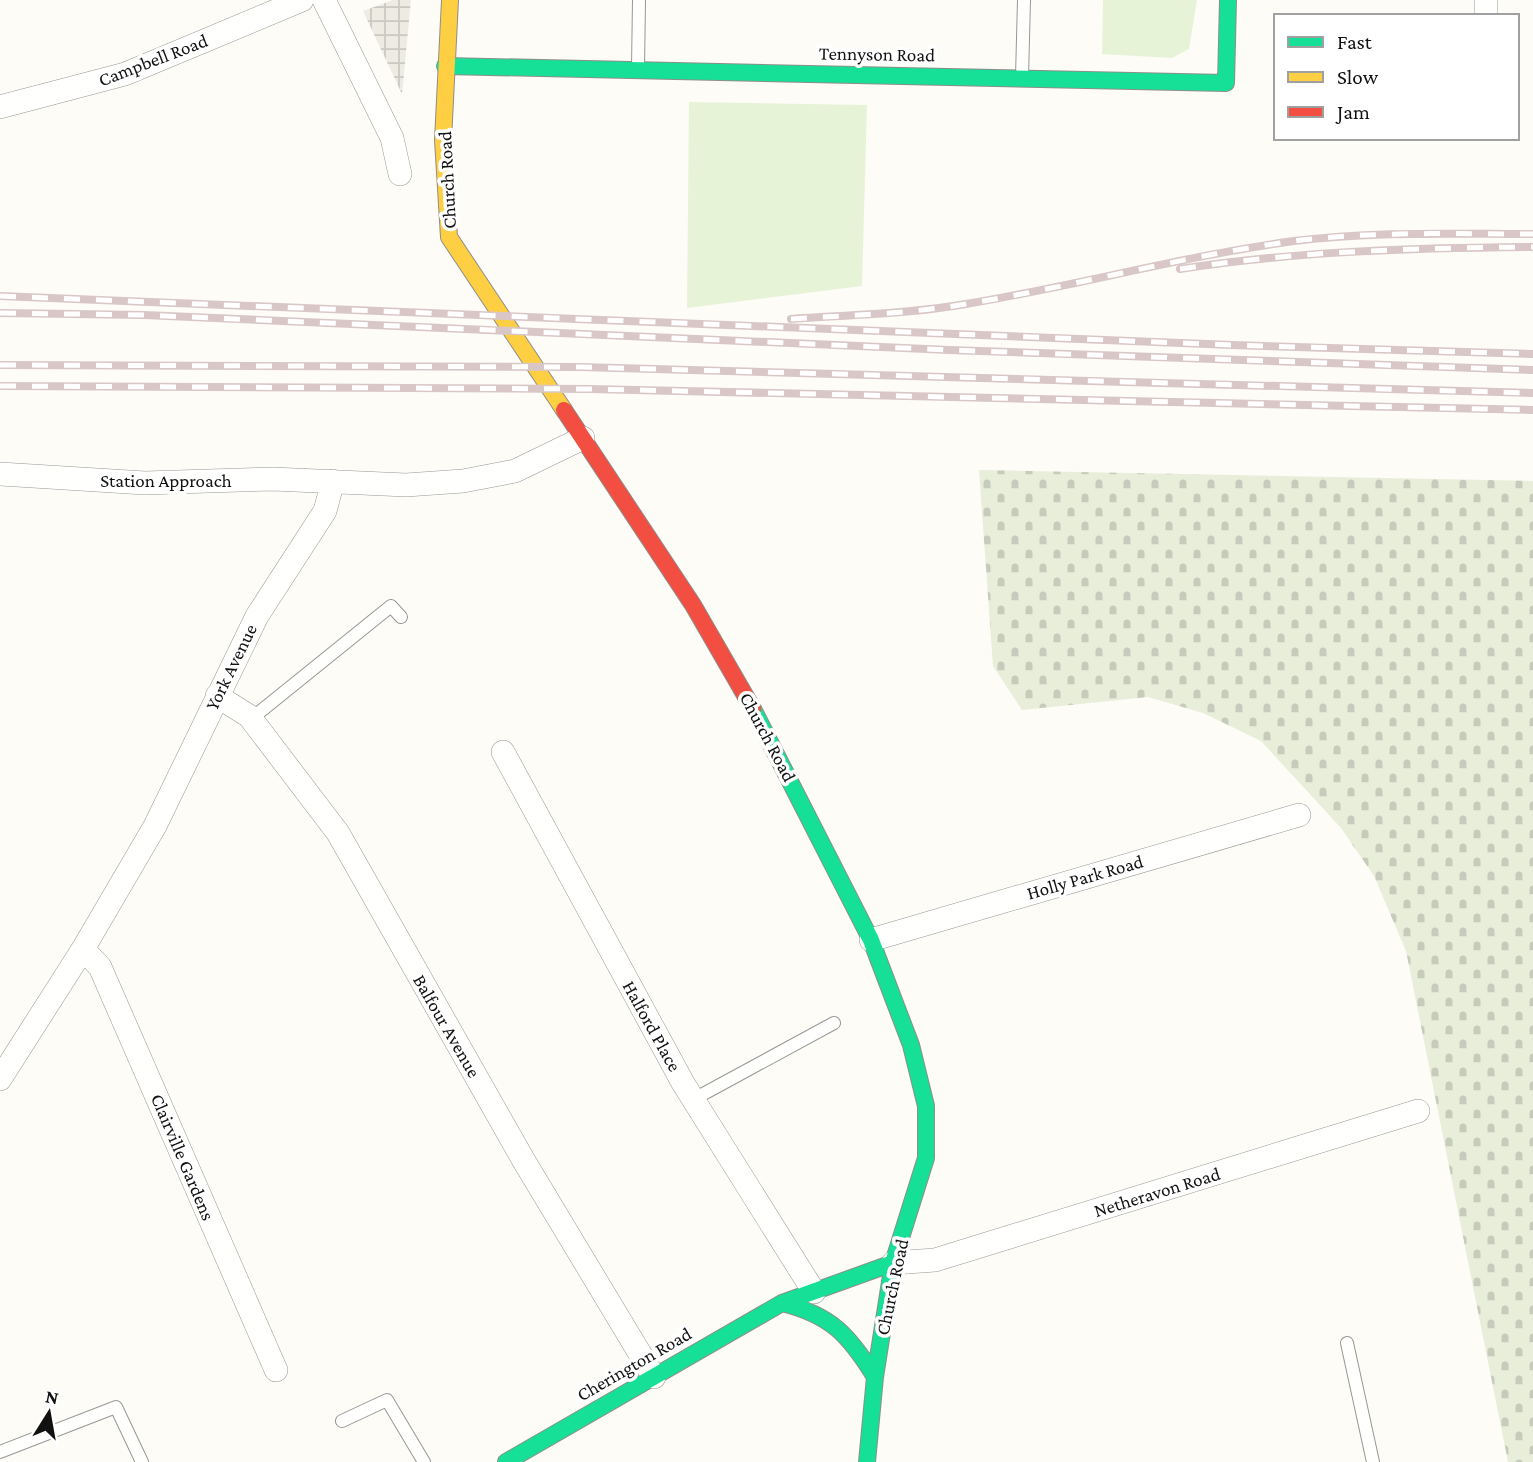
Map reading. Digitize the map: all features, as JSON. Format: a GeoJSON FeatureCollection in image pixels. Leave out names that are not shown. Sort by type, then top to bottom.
{"type":"FeatureCollection","features":[{"type":"Feature","properties":{"kind":"street","name":"Campbell Road"},"geometry":{"type":"LineString","coordinates":[[0,107],[125,74],[302,0]]}},
{"type":"Feature","properties":{"kind":"street"},"geometry":{"type":"LineString","coordinates":[[324,0],[392,138],[400,174]]}},
{"type":"Feature","properties":{"kind":"street","name":"Church Road"},"geometry":{"type":"LineString","coordinates":[[450,0],[443,140],[449,237],[693,605],[774,743],[871,940],[912,1045],[926,1106],[926,1158],[893,1263],[875,1377],[867,1462]]}},
{"type":"Feature","properties":{"kind":"street","name":"Tennyson Road"},"geometry":{"type":"LineString","coordinates":[[445,66],[1226,83],[1228,0]]}},
{"type":"Feature","properties":{"kind":"street"},"geometry":{"type":"LineString","coordinates":[[332,481],[406,485],[476,478],[515,471],[583,438]]}},
{"type":"Feature","properties":{"kind":"street","name":"Station Approach"},"geometry":{"type":"LineString","coordinates":[[0,474],[145,483],[332,481]]}},
{"type":"Feature","properties":{"kind":"street","name":"York Avenue"},"geometry":{"type":"LineString","coordinates":[[0,1079],[83,948],[155,826],[257,616],[325,512],[332,481]]}},
{"type":"Feature","properties":{"kind":"street","name":"Balfour Avenue"},"geometry":{"type":"LineString","coordinates":[[217,696],[250,717],[338,834],[524,1161],[654,1377]]}},
{"type":"Feature","properties":{"kind":"street","name":"Halford Place"},"geometry":{"type":"LineString","coordinates":[[503,752],[694,1099],[814,1292]]}},
{"type":"Feature","properties":{"kind":"street","name":"Holly Park Road"},"geometry":{"type":"LineString","coordinates":[[871,940],[1299,815]]}},
{"type":"Feature","properties":{"kind":"street","name":"Clairville Gardens"},"geometry":{"type":"LineString","coordinates":[[83,948],[100,967],[275,1370]]}},
{"type":"Feature","properties":{"kind":"street","name":"Netheravon Road"},"geometry":{"type":"LineString","coordinates":[[893,1263],[935,1259],[1418,1111]]}},
{"type":"Feature","properties":{"kind":"street","name":"Cherington Road"},"geometry":{"type":"LineString","coordinates":[[506,1462],[782,1303],[893,1263]]}},
{"type":"Feature","properties":{"kind":"street"},"geometry":{"type":"LineString","coordinates":[[782,1303],[811,1309],[838,1324],[875,1377]]}},
{"type":"Feature","properties":{"kind":"lane"},"geometry":{"type":"LineString","coordinates":[[638,72],[639,0]]}},
{"type":"Feature","properties":{"kind":"lane"},"geometry":{"type":"LineString","coordinates":[[1022,77],[1024,0]]}},
{"type":"Feature","properties":{"kind":"lane"},"geometry":{"type":"LineString","coordinates":[[250,717],[391,606],[401,617]]}},
{"type":"Feature","properties":{"kind":"lane"},"geometry":{"type":"LineString","coordinates":[[694,1099],[834,1023]]}},
{"type":"Feature","properties":{"kind":"lane"},"geometry":{"type":"LineString","coordinates":[[1347,1343],[1373,1462]]}},
{"type":"Feature","properties":{"kind":"lane"},"geometry":{"type":"LineString","coordinates":[[342,1421],[387,1400],[424,1462]]}},
{"type":"Feature","properties":{"kind":"lane"},"geometry":{"type":"LineString","coordinates":[[0,1452],[116,1406],[142,1462]]}},
{"type":"Feature","properties":{"kind":"green space"},"geometry":{"type":"Polygon","coordinates":[[[1103,0],[1197,0],[1189,49],[1172,58],[1102,54],[1103,0]]]}},
{"type":"Feature","properties":{"kind":"green space"},"geometry":{"type":"Polygon","coordinates":[[[689,102],[867,105],[862,286],[687,308],[689,102]]]}},
{"type":"Feature","properties":{"kind":"green space"},"geometry":{"type":"Polygon","coordinates":[[[979,470],[1533,481],[1533,1462],[1508,1462],[1406,951],[1374,876],[1341,828],[1261,741],[1203,713],[1148,697],[1022,710],[993,666],[979,470]]]}},
{"type":"Feature","properties":{"kind":"shaded area"},"geometry":{"type":"Polygon","coordinates":[[[393,0],[411,0],[402,94],[363,11],[393,0]]]}},
{"type":"Feature","properties":{"kind":"railway"},"geometry":{"type":"LineString","coordinates":[[791,319],[900,312],[966,304],[1294,241],[1383,234],[1533,234]]}},
{"type":"Feature","properties":{"kind":"railway"},"geometry":{"type":"LineString","coordinates":[[1180,269],[1268,258],[1356,252],[1533,247]]}},
{"type":"Feature","properties":{"kind":"railway"},"geometry":{"type":"LineString","coordinates":[[0,296],[1232,345],[1533,354]]}},
{"type":"Feature","properties":{"kind":"railway"},"geometry":{"type":"LineString","coordinates":[[0,313],[144,315],[949,350],[1533,370]]}},
{"type":"Feature","properties":{"kind":"railway"},"geometry":{"type":"LineString","coordinates":[[0,365],[580,367],[1533,393]]}},
{"type":"Feature","properties":{"kind":"railway"},"geometry":{"type":"LineString","coordinates":[[0,386],[590,389],[1533,410]]}},
{"type":"Feature","properties":{"kind":"traffic: fast"},"geometry":{"type":"LineString","coordinates":[[445,66],[1226,83],[1228,0]]}},
{"type":"Feature","properties":{"kind":"traffic: fast"},"geometry":{"type":"LineString","coordinates":[[753,709],[871,940],[911,1045],[926,1106],[926,1158],[893,1263],[875,1377],[867,1462]]}},
{"type":"Feature","properties":{"kind":"traffic: fast"},"geometry":{"type":"LineString","coordinates":[[506,1462],[782,1303],[893,1263]]}},
{"type":"Feature","properties":{"kind":"traffic: fast"},"geometry":{"type":"LineString","coordinates":[[782,1303],[814,1314],[837,1329],[856,1349],[875,1377]]}},
{"type":"Feature","properties":{"kind":"traffic: slow"},"geometry":{"type":"LineString","coordinates":[[450,0],[443,140],[449,237],[564,410]]}},
{"type":"Feature","properties":{"kind":"traffic: jam"},"geometry":{"type":"LineString","coordinates":[[564,410],[693,605],[753,709]]}}]}
